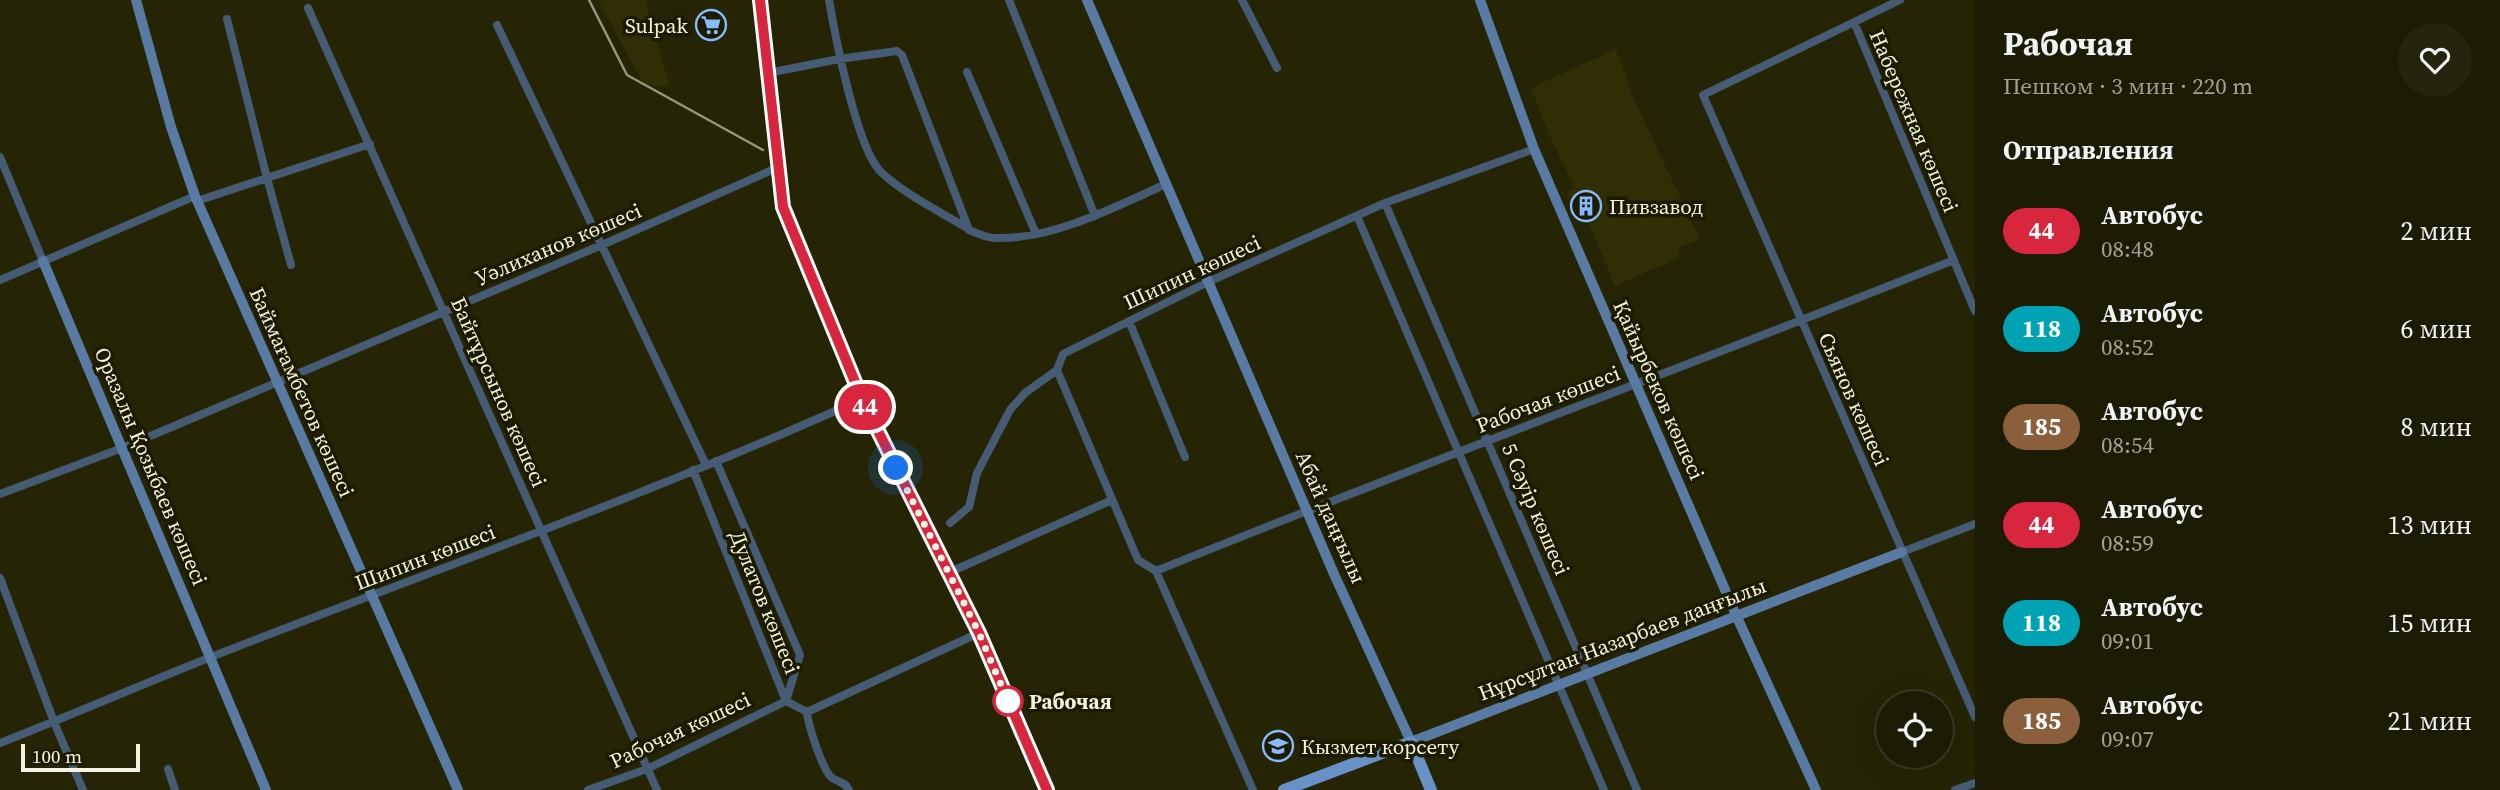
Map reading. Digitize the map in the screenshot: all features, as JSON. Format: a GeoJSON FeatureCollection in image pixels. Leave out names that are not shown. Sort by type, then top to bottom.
{"type":"FeatureCollection","features":[{"type":"Feature","properties":{"kind":"main road","name":"Нұрсұлтан Назарбаев даңғылы"},"geometry":{"type":"LineString","coordinates":[[1284,790],[1411,742]]}},
{"type":"Feature","properties":{"kind":"main road","name":"Абай даңғылы"},"geometry":{"type":"LineString","coordinates":[[1411,742],[1431,790]]}},
{"type":"Feature","properties":{"kind":"street","name":"Баймағамбетов көшесі"},"geometry":{"type":"LineString","coordinates":[[136,0],[171,127],[196,198],[458,790]]}},
{"type":"Feature","properties":{"kind":"street"},"geometry":{"type":"LineString","coordinates":[[760,0],[783,207],[862,399],[979,633],[1047,790]]}},
{"type":"Feature","properties":{"kind":"street"},"geometry":{"type":"LineString","coordinates":[[829,0],[839,59],[867,149],[880,171],[969,229],[993,239],[1036,234],[1095,216],[1166,184]]}},
{"type":"Feature","properties":{"kind":"street"},"geometry":{"type":"LineString","coordinates":[[1009,0],[1095,216]]}},
{"type":"Feature","properties":{"kind":"street","name":"Абай даңғылы"},"geometry":{"type":"LineString","coordinates":[[1087,0],[1307,510],[1411,742]]}},
{"type":"Feature","properties":{"kind":"street"},"geometry":{"type":"LineString","coordinates":[[1242,0],[1277,68]]}},
{"type":"Feature","properties":{"kind":"street","name":"Қайырбеков көшесі"},"geometry":{"type":"LineString","coordinates":[[1480,0],[1534,149],[1736,615],[1816,790]]}},
{"type":"Feature","properties":{"kind":"street"},"geometry":{"type":"LineString","coordinates":[[1854,22],[1900,0]]}},
{"type":"Feature","properties":{"kind":"street","name":"Байтұрсынов көшесі"},"geometry":{"type":"LineString","coordinates":[[308,8],[657,790]]}},
{"type":"Feature","properties":{"kind":"street"},"geometry":{"type":"LineString","coordinates":[[227,19],[291,265]]}},
{"type":"Feature","properties":{"kind":"street","name":"Сьянов көшесі"},"geometry":{"type":"LineString","coordinates":[[1854,22],[1703,95],[1975,717]]}},
{"type":"Feature","properties":{"kind":"street","name":"Набережная көшесі"},"geometry":{"type":"LineString","coordinates":[[1854,22],[1975,311]]}},
{"type":"Feature","properties":{"kind":"street"},"geometry":{"type":"LineString","coordinates":[[497,25],[706,465]]}},
{"type":"Feature","properties":{"kind":"street"},"geometry":{"type":"LineString","coordinates":[[768,73],[892,50],[902,55],[969,229]]}},
{"type":"Feature","properties":{"kind":"street"},"geometry":{"type":"LineString","coordinates":[[967,72],[1036,234]]}},
{"type":"Feature","properties":{"kind":"street"},"geometry":{"type":"LineString","coordinates":[[0,280],[196,198],[370,144]]}},
{"type":"Feature","properties":{"kind":"street","name":"Шипин көшесі"},"geometry":{"type":"LineString","coordinates":[[950,523],[969,507],[977,473],[1010,410],[1025,393],[1057,370],[1063,354],[1208,282],[1385,203],[1534,149]]}},
{"type":"Feature","properties":{"kind":"street","name":"Оразалы Қозыбаев көшесі"},"geometry":{"type":"LineString","coordinates":[[0,157],[266,790]]}},
{"type":"Feature","properties":{"kind":"street","name":"Уәлиханов көшесі"},"geometry":{"type":"LineString","coordinates":[[0,494],[122,448],[602,245],[779,167]]}},
{"type":"Feature","properties":{"kind":"street","name":"5 Сәуір көшесі"},"geometry":{"type":"LineString","coordinates":[[1385,203],[1637,790]]}},
{"type":"Feature","properties":{"kind":"street"},"geometry":{"type":"LineString","coordinates":[[1357,216],[1604,790]]}},
{"type":"Feature","properties":{"kind":"street","name":"Рабочая көшесі"},"geometry":{"type":"LineString","coordinates":[[1156,571],[1954,260]]}},
{"type":"Feature","properties":{"kind":"street"},"geometry":{"type":"LineString","coordinates":[[1129,321],[1185,457]]}},
{"type":"Feature","properties":{"kind":"street"},"geometry":{"type":"LineString","coordinates":[[1057,370],[1138,560],[1156,571],[1253,790]]}},
{"type":"Feature","properties":{"kind":"street","name":"Шипин көшесі"},"geometry":{"type":"LineString","coordinates":[[0,743],[210,658],[706,465],[862,399]]}},
{"type":"Feature","properties":{"kind":"street","name":"Дулатов көшесі"},"geometry":{"type":"LineString","coordinates":[[716,461],[800,655],[789,702]]}},
{"type":"Feature","properties":{"kind":"street","name":"Дулатов көшесі"},"geometry":{"type":"LineString","coordinates":[[693,470],[789,702]]}},
{"type":"Feature","properties":{"kind":"street"},"geometry":{"type":"LineString","coordinates":[[948,573],[1112,500]]}},
{"type":"Feature","properties":{"kind":"street","name":"Нұрсұлтан Назарбаев даңғылы"},"geometry":{"type":"LineString","coordinates":[[1411,742],[1975,524]]}},
{"type":"Feature","properties":{"kind":"street"},"geometry":{"type":"LineString","coordinates":[[0,578],[54,722],[83,790]]}},
{"type":"Feature","properties":{"kind":"street"},"geometry":{"type":"LineString","coordinates":[[804,710],[979,633]]}},
{"type":"Feature","properties":{"kind":"street"},"geometry":{"type":"LineString","coordinates":[[789,702],[804,710],[808,727],[830,776],[847,785],[849,790]]}},
{"type":"Feature","properties":{"kind":"street","name":"Рабочая көшесі"},"geometry":{"type":"LineString","coordinates":[[588,790],[647,769],[789,702]]}},
{"type":"Feature","properties":{"kind":"street"},"geometry":{"type":"LineString","coordinates":[[168,768],[175,790]]}},
{"type":"Feature","properties":{"kind":"street"},"geometry":{"type":"LineString","coordinates":[[1955,790],[1975,783]]}},
{"type":"Feature","properties":{"kind":"shaded area"},"geometry":{"type":"Polygon","coordinates":[[[598,0],[646,0],[670,85],[645,87],[598,0]]]}},
{"type":"Feature","properties":{"kind":"shaded area"},"geometry":{"type":"Polygon","coordinates":[[[1616,49],[1634,99],[1700,239],[1678,248],[1681,257],[1615,286],[1583,210],[1576,213],[1567,192],[1575,188],[1549,135],[1531,88],[1616,49]]]}},
{"type":"Feature","properties":{"kind":"waterway"},"geometry":{"type":"LineString","coordinates":[[589,0],[627,75],[763,150]]}},
{"type":"Feature","properties":{"kind":"bus line","name":"44"},"geometry":{"type":"LineString","coordinates":[[760,0],[783,207],[862,399],[979,633],[1047,790]]}},
{"type":"Feature","properties":{"kind":"place","name":"Sulpak"},"geometry":{"type":"Point","coordinates":[711,25]}},
{"type":"Feature","properties":{"kind":"place","name":"Пивзавод"},"geometry":{"type":"Point","coordinates":[1586,206]}},
{"type":"Feature","properties":{"kind":"place","name":"Рабочая"},"geometry":{"type":"Point","coordinates":[1008,701]}},
{"type":"Feature","properties":{"kind":"place","name":"Кызмет корсету"},"geometry":{"type":"Point","coordinates":[1278,746]}},
{"type":"Feature","properties":{"kind":"route"},"geometry":{"type":"LineString","coordinates":[[896,468],[979,633],[1008,701]]}}]}
